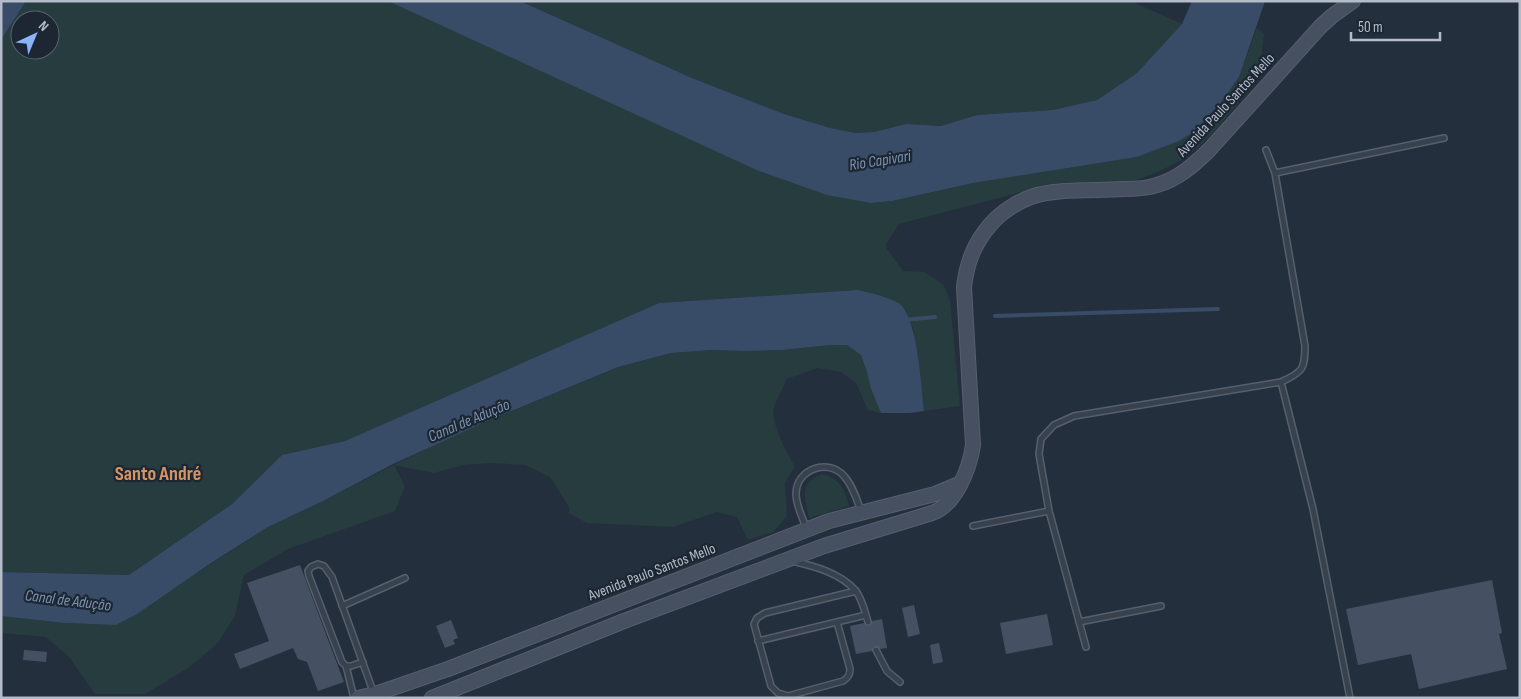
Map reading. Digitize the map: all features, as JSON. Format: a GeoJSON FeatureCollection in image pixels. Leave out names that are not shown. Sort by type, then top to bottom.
{"type":"FeatureCollection","features":[{"type":"Feature","properties":{"kind":"street","name":"Avenida Paulo Santos Mello"},"geometry":{"type":"LineString","coordinates":[[432,698],[624,621],[781,562],[844,539],[939,511],[946,506],[966,474],[970,460],[972,444],[964,287],[966,269],[980,237],[994,220],[1031,197],[1061,192],[1156,186],[1182,174],[1210,149],[1320,27],[1353,1]]}},
{"type":"Feature","properties":{"kind":"street","name":"Avenida Paulo Santos Mello"},"geometry":{"type":"LineString","coordinates":[[358,698],[448,669],[773,542],[862,512],[935,494],[959,484]]}},
{"type":"Feature","properties":{"kind":"street"},"geometry":{"type":"LineString","coordinates":[[862,512],[868,532]]}},
{"type":"Feature","properties":{"kind":"street"},"geometry":{"type":"LineString","coordinates":[[773,542],[783,542],[788,551],[781,562],[771,562],[766,554],[773,542]]}},
{"type":"Feature","properties":{"kind":"street"},"geometry":{"type":"LineString","coordinates":[[617,604],[624,621]]}},
{"type":"Feature","properties":{"kind":"street"},"geometry":{"type":"LineString","coordinates":[[448,669],[456,689]]}},
{"type":"Feature","properties":{"kind":"lane"},"geometry":{"type":"LineString","coordinates":[[1275,173],[1444,138]]}},
{"type":"Feature","properties":{"kind":"lane"},"geometry":{"type":"LineString","coordinates":[[1086,647],[1049,511],[1039,454],[1041,439],[1054,425],[1074,416],[1282,382],[1295,376],[1305,364],[1305,346],[1275,173],[1266,150]]}},
{"type":"Feature","properties":{"kind":"lane"},"geometry":{"type":"LineString","coordinates":[[1282,382],[1312,509],[1350,698]]}},
{"type":"Feature","properties":{"kind":"lane"},"geometry":{"type":"LineString","coordinates":[[807,530],[796,494],[799,481],[807,472],[822,466],[834,469],[844,476],[853,490],[862,512]]}},
{"type":"Feature","properties":{"kind":"lane"},"geometry":{"type":"LineString","coordinates":[[973,526],[1049,511]]}},
{"type":"Feature","properties":{"kind":"lane"},"geometry":{"type":"LineString","coordinates":[[781,562],[808,564],[842,578],[856,591],[868,622]]}},
{"type":"Feature","properties":{"kind":"lane"},"geometry":{"type":"LineString","coordinates":[[354,698],[346,666],[342,662],[309,576],[308,571],[311,567],[318,564],[328,570],[332,577],[375,694]]}},
{"type":"Feature","properties":{"kind":"lane"},"geometry":{"type":"LineString","coordinates":[[342,606],[405,578]]}},
{"type":"Feature","properties":{"kind":"lane"},"geometry":{"type":"LineString","coordinates":[[837,622],[850,674],[843,682],[788,696],[778,693],[771,686],[758,641],[754,624],[757,618],[765,613],[856,591]]}},
{"type":"Feature","properties":{"kind":"lane"},"geometry":{"type":"LineString","coordinates":[[1079,622],[1161,606]]}},
{"type":"Feature","properties":{"kind":"lane"},"geometry":{"type":"LineString","coordinates":[[758,641],[866,615]]}},
{"type":"Feature","properties":{"kind":"lane"},"geometry":{"type":"LineString","coordinates":[[876,650],[887,671],[900,682]]}},
{"type":"Feature","properties":{"kind":"lane"},"geometry":{"type":"LineString","coordinates":[[346,666],[363,662]]}},
{"type":"Feature","properties":{"kind":"green space"},"geometry":{"type":"Polygon","coordinates":[[[26,1],[388,1],[759,170],[871,203],[892,201],[973,183],[1137,157],[1179,141],[1195,131],[1222,101],[1239,77],[1257,28],[1264,34],[1259,69],[1253,86],[1204,141],[1181,160],[1168,167],[1135,180],[1033,189],[899,224],[885,246],[903,271],[924,272],[943,284],[950,300],[960,406],[924,411],[913,327],[883,297],[857,290],[659,303],[345,441],[282,455],[232,504],[129,575],[1,572],[1,40],[10,26],[10,60],[60,60],[60,10],[20,10],[26,1]]]}},
{"type":"Feature","properties":{"kind":"green space"},"geometry":{"type":"Polygon","coordinates":[[[520,1],[1131,1],[1182,24],[1137,73],[1097,100],[1053,110],[977,115],[941,126],[906,124],[874,132],[856,133],[830,128],[784,114],[692,78],[520,1]]]}},
{"type":"Feature","properties":{"kind":"green space"},"geometry":{"type":"Polygon","coordinates":[[[847,345],[861,355],[871,389],[881,413],[868,410],[856,383],[841,372],[817,368],[787,379],[775,404],[773,413],[780,437],[795,466],[785,483],[787,516],[773,532],[748,540],[737,517],[717,512],[673,527],[587,523],[569,513],[569,507],[550,477],[525,465],[491,463],[463,465],[434,473],[394,465],[405,486],[395,511],[288,549],[244,575],[235,616],[217,644],[188,668],[145,694],[95,694],[69,657],[46,637],[1,633],[1,616],[65,623],[116,625],[268,527],[443,440],[618,367],[671,353],[711,350],[782,350],[847,345]]]}},
{"type":"Feature","properties":{"kind":"green space"},"geometry":{"type":"Polygon","coordinates":[[[822,474],[833,478],[841,486],[849,506],[809,518],[805,498],[806,487],[809,482],[822,474]]]}},
{"type":"Feature","properties":{"kind":"water"},"geometry":{"type":"Polygon","coordinates":[[[1,1],[26,1],[20,10],[10,10],[10,26],[1,40],[1,1]]]}},
{"type":"Feature","properties":{"kind":"water","name":"Rio Capivari"},"geometry":{"type":"Polygon","coordinates":[[[388,1],[520,1],[692,78],[784,114],[830,128],[856,133],[874,132],[906,124],[941,126],[977,115],[1053,110],[1097,100],[1137,73],[1182,24],[1192,1],[1265,1],[1239,77],[1222,101],[1195,131],[1179,141],[1137,157],[973,183],[892,201],[871,203],[827,195],[759,171],[388,1]]]}},
{"type":"Feature","properties":{"kind":"water","name":"Canal de Adução"},"geometry":{"type":"Polygon","coordinates":[[[857,290],[893,300],[901,305],[907,314],[918,355],[924,411],[881,413],[871,389],[861,355],[847,345],[782,350],[711,350],[671,353],[618,367],[485,422],[393,464],[323,501],[268,527],[211,563],[137,614],[116,625],[65,623],[1,616],[1,572],[129,575],[232,504],[282,455],[345,441],[659,303],[857,290]]]}},
{"type":"Feature","properties":{"kind":"building"},"geometry":{"type":"Polygon","coordinates":[[[300,565],[344,682],[318,691],[307,662],[298,659],[293,648],[240,669],[234,654],[269,641],[247,583],[300,565]]]}},
{"type":"Feature","properties":{"kind":"building"},"geometry":{"type":"Polygon","coordinates":[[[1492,580],[1502,633],[1499,634],[1507,669],[1419,689],[1411,654],[1358,665],[1346,609],[1492,580]]]}},
{"type":"Feature","properties":{"kind":"building"},"geometry":{"type":"Polygon","coordinates":[[[914,605],[920,634],[908,637],[902,608],[914,605]]]}},
{"type":"Feature","properties":{"kind":"building"},"geometry":{"type":"Polygon","coordinates":[[[1047,614],[1053,645],[1006,654],[1000,623],[1047,614]]]}},
{"type":"Feature","properties":{"kind":"building"},"geometry":{"type":"Polygon","coordinates":[[[882,619],[887,648],[880,649],[876,646],[873,647],[872,651],[856,654],[850,626],[864,623],[869,626],[872,621],[882,619]]]}},
{"type":"Feature","properties":{"kind":"building"},"geometry":{"type":"Polygon","coordinates":[[[451,620],[458,638],[453,640],[455,644],[445,648],[436,626],[451,620]]]}},
{"type":"Feature","properties":{"kind":"building"},"geometry":{"type":"Polygon","coordinates":[[[939,643],[943,662],[933,664],[930,645],[939,643]]]}},
{"type":"Feature","properties":{"kind":"building"},"geometry":{"type":"Polygon","coordinates":[[[24,650],[47,652],[46,662],[23,660],[24,650]]]}},
{"type":"Feature","properties":{"kind":"waterway"},"geometry":{"type":"LineString","coordinates":[[995,316],[1218,309]]}},
{"type":"Feature","properties":{"kind":"waterway"},"geometry":{"type":"LineString","coordinates":[[905,320],[935,317]]}},
{"type":"Feature","properties":{"kind":"district","name":"Santo André"},"geometry":{"type":"Point","coordinates":[158,474]}}]}
